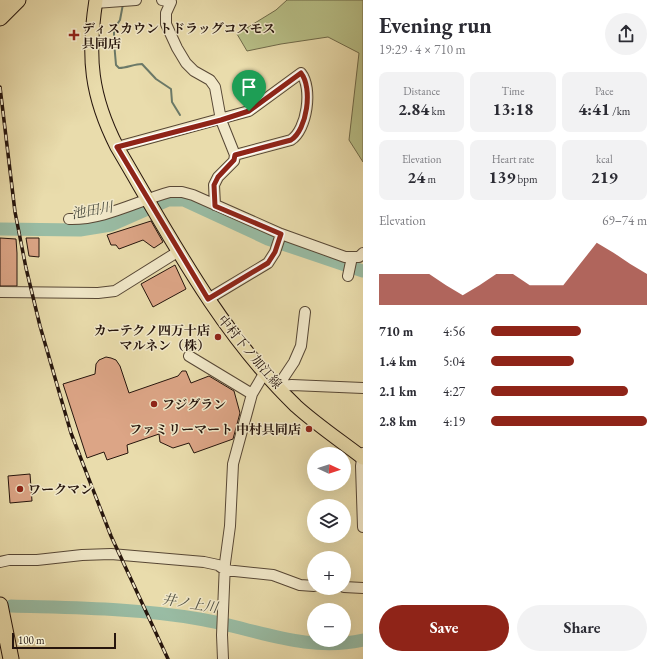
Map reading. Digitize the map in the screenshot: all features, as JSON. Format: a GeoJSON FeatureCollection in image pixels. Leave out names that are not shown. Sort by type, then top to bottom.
{"type":"FeatureCollection","features":[{"type":"Feature","properties":{"kind":"highway"},"geometry":{"type":"LineString","coordinates":[[0,18],[18,0]]}},
{"type":"Feature","properties":{"kind":"highway"},"geometry":{"type":"LineString","coordinates":[[0,605],[11,659]]}},
{"type":"Feature","properties":{"kind":"highway"},"geometry":{"type":"LineString","coordinates":[[0,645],[2,659]]}},
{"type":"Feature","properties":{"kind":"main road","name":"中村下ノ加江線"},"geometry":{"type":"LineString","coordinates":[[96,2],[91,34],[91,64],[98,100],[106,125],[117,147],[208,299],[232,334],[297,406],[363,456]]}},
{"type":"Feature","properties":{"kind":"street"},"geometry":{"type":"LineString","coordinates":[[96,2],[136,0]]}},
{"type":"Feature","properties":{"kind":"street"},"geometry":{"type":"LineString","coordinates":[[162,0],[170,2],[166,13],[166,24],[186,63],[194,71],[210,80],[215,88],[221,120],[235,155],[234,160],[218,177],[214,185],[215,206]]}},
{"type":"Feature","properties":{"kind":"street"},"geometry":{"type":"LineString","coordinates":[[117,147],[221,120],[254,109],[301,73],[306,79],[307,87],[304,119],[301,130],[297,136],[291,140],[235,155]]}},
{"type":"Feature","properties":{"kind":"street"},"geometry":{"type":"LineString","coordinates":[[69,219],[80,220],[98,216],[150,203],[170,192],[182,192],[281,234],[345,256],[352,258],[359,257],[363,253]]}},
{"type":"Feature","properties":{"kind":"street"},"geometry":{"type":"LineString","coordinates":[[208,299],[268,263],[275,252],[281,234]]}},
{"type":"Feature","properties":{"kind":"street"},"geometry":{"type":"LineString","coordinates":[[0,292],[98,293],[115,291],[179,251]]}},
{"type":"Feature","properties":{"kind":"street"},"geometry":{"type":"LineString","coordinates":[[348,276],[352,258]]}},
{"type":"Feature","properties":{"kind":"street"},"geometry":{"type":"LineString","coordinates":[[278,386],[294,362],[301,346],[305,312]]}},
{"type":"Feature","properties":{"kind":"street"},"geometry":{"type":"LineString","coordinates":[[189,356],[252,394]]}},
{"type":"Feature","properties":{"kind":"street"},"geometry":{"type":"LineString","coordinates":[[223,659],[225,570],[233,464],[252,394],[265,372]]}},
{"type":"Feature","properties":{"kind":"street"},"geometry":{"type":"LineString","coordinates":[[278,386],[292,385],[363,388]]}},
{"type":"Feature","properties":{"kind":"street"},"geometry":{"type":"LineString","coordinates":[[363,456],[363,527]]}},
{"type":"Feature","properties":{"kind":"street"},"geometry":{"type":"LineString","coordinates":[[0,562],[9,560],[37,560],[82,555],[112,554],[204,562],[218,565],[225,570],[273,575],[300,585],[307,586]]}},
{"type":"Feature","properties":{"kind":"street"},"geometry":{"type":"LineString","coordinates":[[351,587],[363,588]]}},
{"type":"Feature","properties":{"kind":"green space"},"geometry":{"type":"Polygon","coordinates":[[[287,0],[363,0],[363,162],[349,140],[359,53],[328,37],[247,51],[237,34],[276,10],[287,0]]]}},
{"type":"Feature","properties":{"kind":"building"},"geometry":{"type":"Polygon","coordinates":[[[151,221],[163,242],[154,248],[143,240],[119,249],[116,245],[111,245],[107,235],[151,221]]]}},
{"type":"Feature","properties":{"kind":"building"},"geometry":{"type":"Polygon","coordinates":[[[0,238],[16,239],[17,286],[0,286],[0,238]]]}},
{"type":"Feature","properties":{"kind":"building"},"geometry":{"type":"Polygon","coordinates":[[[26,238],[39,238],[39,257],[29,256],[26,238]]]}},
{"type":"Feature","properties":{"kind":"building"},"geometry":{"type":"Polygon","coordinates":[[[175,265],[186,289],[153,307],[141,284],[175,265]]]}},
{"type":"Feature","properties":{"kind":"building","name":"フジグラン"},"geometry":{"type":"Polygon","coordinates":[[[106,357],[116,360],[120,366],[129,393],[178,376],[182,371],[186,371],[191,383],[209,376],[234,391],[240,413],[233,439],[194,453],[189,443],[173,448],[160,442],[159,434],[127,445],[128,453],[107,460],[104,452],[87,458],[63,384],[95,374],[96,364],[99,360],[106,357]]]}},
{"type":"Feature","properties":{"kind":"building","name":"ワークマン"},"geometry":{"type":"Polygon","coordinates":[[[30,474],[32,501],[10,503],[8,476],[30,474]]]}},
{"type":"Feature","properties":{"kind":"waterway"},"geometry":{"type":"LineString","coordinates":[[123,4],[120,20],[114,29],[116,65],[119,68],[142,64],[156,79],[171,89],[172,102],[180,115]]}},
{"type":"Feature","properties":{"kind":"waterway","name":"池田川"},"geometry":{"type":"LineString","coordinates":[[0,229],[80,230],[111,225],[168,200],[184,200],[268,239],[363,271]]}},
{"type":"Feature","properties":{"kind":"waterway","name":"井ノ上川"},"geometry":{"type":"LineString","coordinates":[[11,606],[105,609],[176,615],[220,623],[280,638],[321,643],[342,643],[363,640]]}},
{"type":"Feature","properties":{"kind":"railway"},"geometry":{"type":"LineString","coordinates":[[0,87],[15,212],[26,268],[40,326],[71,433],[111,536],[168,659]]}},
{"type":"Feature","properties":{"kind":"place","name":"ディスカウントドラッグコスモス 具同店"},"geometry":{"type":"Point","coordinates":[74,35]}},
{"type":"Feature","properties":{"kind":"place","name":"カーテクノ四万十店 マルネン（株）"},"geometry":{"type":"Point","coordinates":[218,337]}},
{"type":"Feature","properties":{"kind":"place","name":"フジグラン"},"geometry":{"type":"Point","coordinates":[154,404]}},
{"type":"Feature","properties":{"kind":"place","name":"ファミリーマート 中村具同店"},"geometry":{"type":"Point","coordinates":[309,429]}},
{"type":"Feature","properties":{"kind":"place","name":"ワークマン"},"geometry":{"type":"Point","coordinates":[20,489]}},
{"type":"Feature","properties":{"kind":"route"},"geometry":{"type":"LineString","coordinates":[[301,73],[306,79],[307,87],[304,119],[301,130],[297,136],[291,140],[235,155],[231,166],[218,177],[214,185],[216,200],[215,206],[281,234],[275,252],[268,263],[208,299],[117,147],[221,120],[249,111],[258,106],[301,73]]}}]}
